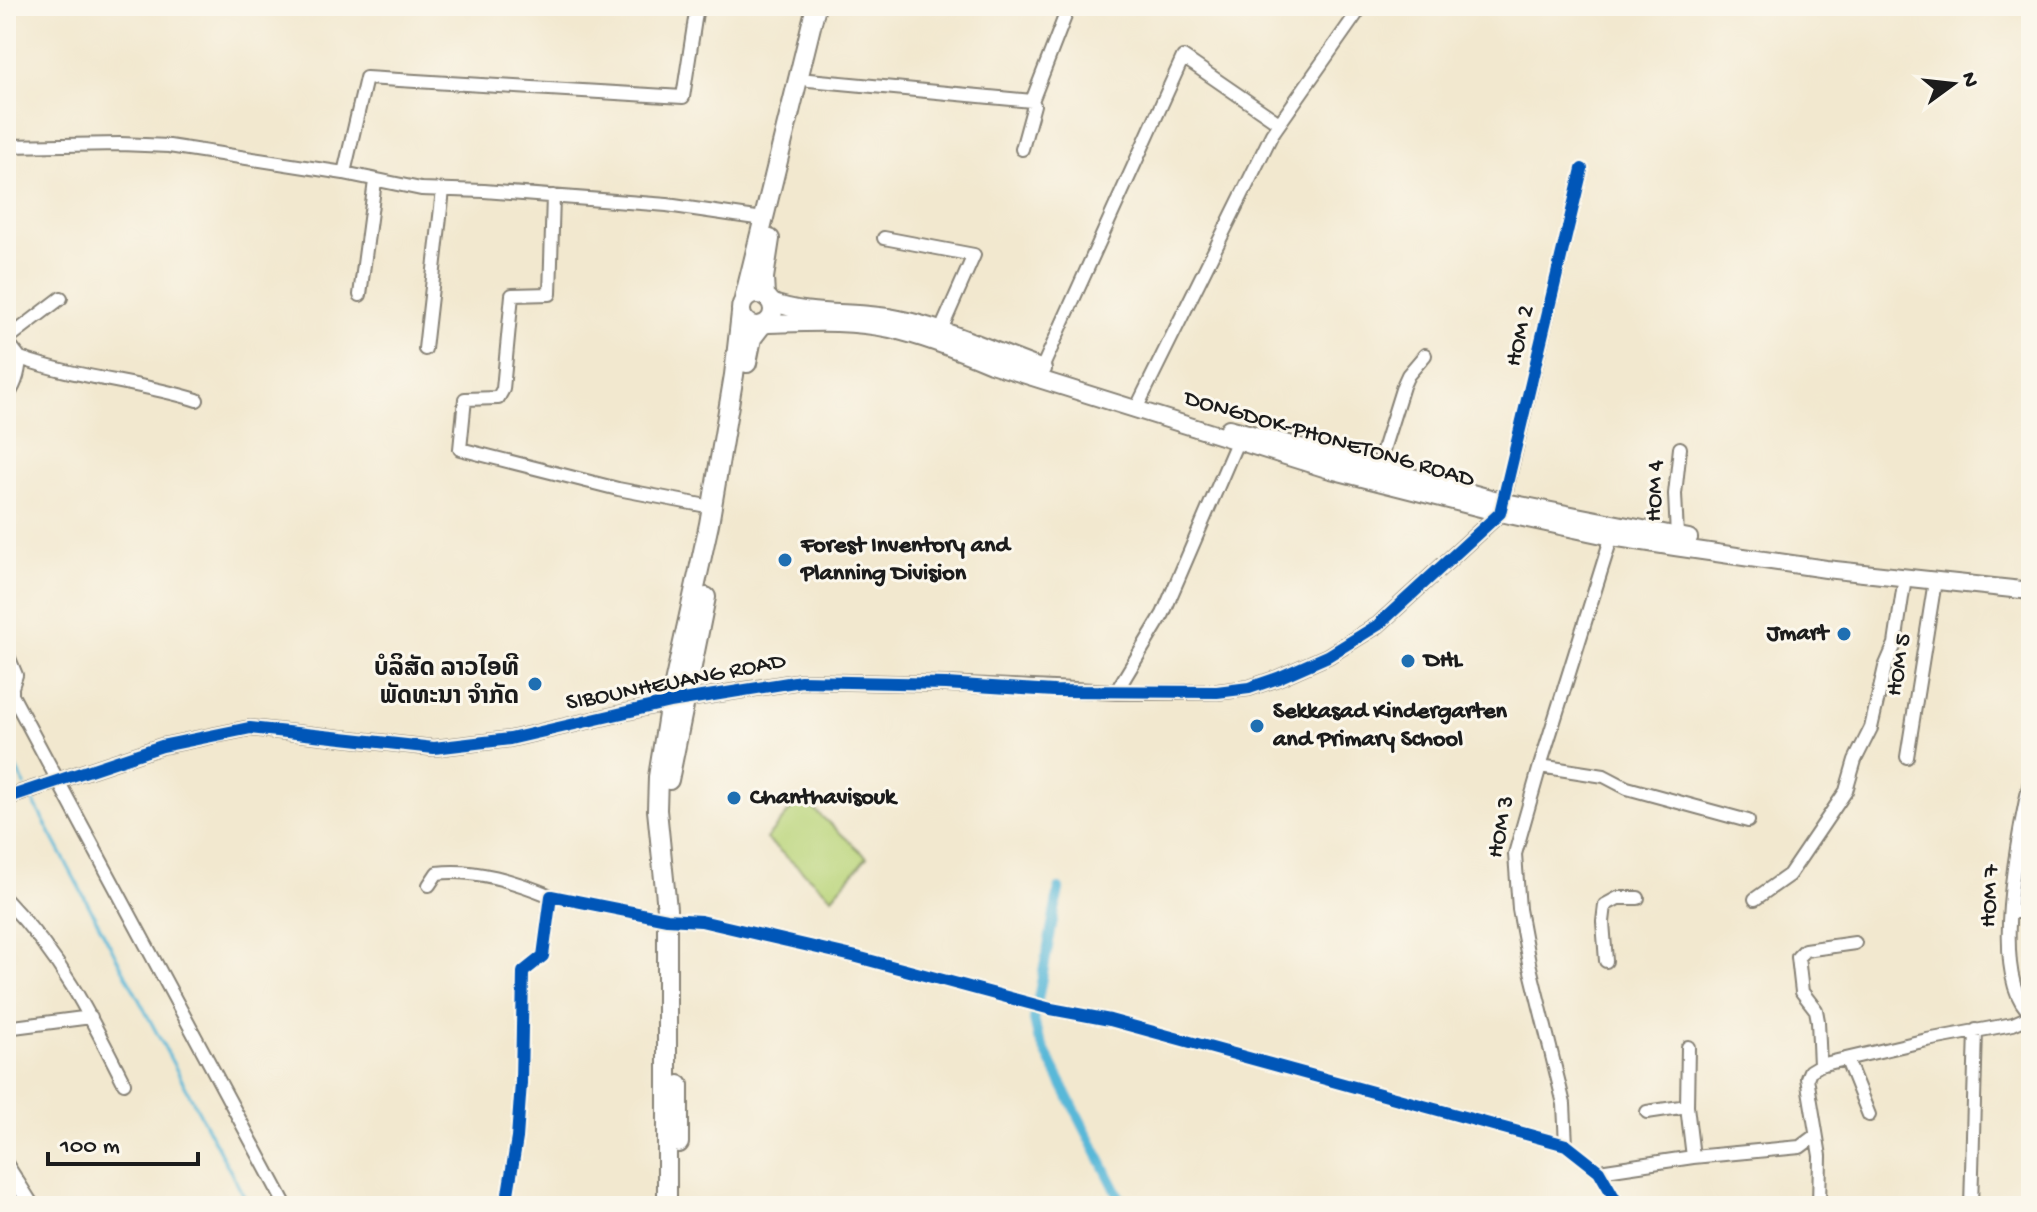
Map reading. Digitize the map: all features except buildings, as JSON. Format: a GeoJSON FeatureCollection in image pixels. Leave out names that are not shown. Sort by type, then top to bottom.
{"type":"FeatureCollection","features":[{"type":"Feature","properties":{"kind":"main road"},"geometry":{"type":"LineString","coordinates":[[714,519],[742,306],[816,6]]}},
{"type":"Feature","properties":{"kind":"main road"},"geometry":{"type":"LineString","coordinates":[[679,1206],[673,919],[657,810],[658,777],[678,701],[752,338],[773,314],[768,298],[767,253],[828,6]]}},
{"type":"Feature","properties":{"kind":"main road"},"geometry":{"type":"LineString","coordinates":[[742,306],[752,294],[827,317]]}},
{"type":"Feature","properties":{"kind":"main road"},"geometry":{"type":"LineString","coordinates":[[742,306],[747,323],[764,324]]}},
{"type":"Feature","properties":{"kind":"main road","name":"DONGDOK-PHONETONG ROAD"},"geometry":{"type":"LineString","coordinates":[[764,324],[875,314],[941,330],[1040,373],[1502,508]]}},
{"type":"Feature","properties":{"kind":"main road","name":"DONGDOK-PHONETONG ROAD"},"geometry":{"type":"LineString","coordinates":[[827,317],[891,329],[949,346],[991,364],[1040,373]]}},
{"type":"Feature","properties":{"kind":"main road","name":"DONGDOK-PHONETONG ROAD"},"geometry":{"type":"LineString","coordinates":[[1139,404],[1237,442],[1374,483],[1826,569],[2031,591]]}},
{"type":"Feature","properties":{"kind":"main road","name":"DONGDOK-PHONETONG ROAD"},"geometry":{"type":"LineString","coordinates":[[1614,531],[1677,536],[2031,583]]}},
{"type":"Feature","properties":{"kind":"main road"},"geometry":{"type":"LineString","coordinates":[[667,1206],[673,919]]}},
{"type":"Feature","properties":{"kind":"street"},"geometry":{"type":"LineString","coordinates":[[344,173],[366,78],[683,97],[697,6]]}},
{"type":"Feature","properties":{"kind":"street"},"geometry":{"type":"LineString","coordinates":[[1022,149],[1034,105],[1032,101],[1069,6]]}},
{"type":"Feature","properties":{"kind":"street"},"geometry":{"type":"LineString","coordinates":[[1139,404],[1279,123],[1362,6]]}},
{"type":"Feature","properties":{"kind":"street"},"geometry":{"type":"LineString","coordinates":[[1040,373],[1183,57],[1279,123]]}},
{"type":"Feature","properties":{"kind":"street"},"geometry":{"type":"LineString","coordinates":[[809,80],[1032,101]]}},
{"type":"Feature","properties":{"kind":"street"},"geometry":{"type":"LineString","coordinates":[[6,146],[169,146],[344,173],[421,189],[667,205],[763,219]]}},
{"type":"Feature","properties":{"kind":"street","name":"HOM 2"},"geometry":{"type":"LineString","coordinates":[[1502,508],[1582,169]]}},
{"type":"Feature","properties":{"kind":"street"},"geometry":{"type":"LineString","coordinates":[[360,295],[375,181]]}},
{"type":"Feature","properties":{"kind":"street"},"geometry":{"type":"LineString","coordinates":[[425,349],[443,190]]}},
{"type":"Feature","properties":{"kind":"street"},"geometry":{"type":"LineString","coordinates":[[553,196],[550,294],[512,295],[503,389],[498,398],[465,399],[460,449],[618,489],[714,519]]}},
{"type":"Feature","properties":{"kind":"street"},"geometry":{"type":"LineString","coordinates":[[884,238],[974,255],[941,330]]}},
{"type":"Feature","properties":{"kind":"street"},"geometry":{"type":"LineString","coordinates":[[61,298],[6,340],[20,358],[52,369],[134,383],[197,400]]}},
{"type":"Feature","properties":{"kind":"street"},"geometry":{"type":"LineString","coordinates":[[1377,469],[1403,386],[1425,355]]}},
{"type":"Feature","properties":{"kind":"street"},"geometry":{"type":"LineString","coordinates":[[6,397],[19,374],[20,358]]}},
{"type":"Feature","properties":{"kind":"street"},"geometry":{"type":"LineString","coordinates":[[1116,692],[1163,614],[1237,442]]}},
{"type":"Feature","properties":{"kind":"street","name":"HOM 4"},"geometry":{"type":"LineString","coordinates":[[1677,536],[1675,494],[1680,448]]}},
{"type":"Feature","properties":{"kind":"street","name":"SIBOUNHEUANG ROAD"},"geometry":{"type":"LineString","coordinates":[[6,798],[162,746],[250,728],[434,748],[510,739],[678,701],[801,681],[1116,692],[1217,692],[1249,688],[1328,656],[1378,625],[1502,508]]}},
{"type":"Feature","properties":{"kind":"street","name":"HOM 3"},"geometry":{"type":"LineString","coordinates":[[1566,1145],[1567,1129],[1560,1081],[1529,963],[1515,866],[1524,818],[1614,531]]}},
{"type":"Feature","properties":{"kind":"street"},"geometry":{"type":"LineString","coordinates":[[1755,899],[1789,875],[1846,791],[1855,760],[1871,728],[1885,667],[1895,644],[1905,577]]}},
{"type":"Feature","properties":{"kind":"street","name":"HOM 5"},"geometry":{"type":"LineString","coordinates":[[1907,757],[1935,581]]}},
{"type":"Feature","properties":{"kind":"street"},"geometry":{"type":"LineString","coordinates":[[6,651],[16,675],[12,695],[55,782],[286,1206]]}},
{"type":"Feature","properties":{"kind":"street"},"geometry":{"type":"LineString","coordinates":[[1540,766],[1604,776],[1627,788],[1748,821]]}},
{"type":"Feature","properties":{"kind":"street","name":"HOM 7"},"geometry":{"type":"LineString","coordinates":[[2031,777],[2010,912],[2010,961],[2014,988],[2019,1002],[2031,1015]]}},
{"type":"Feature","properties":{"kind":"street"},"geometry":{"type":"LineString","coordinates":[[429,885],[437,873],[452,871],[517,883],[551,896],[673,919],[701,921],[857,957],[1051,1009],[1110,1020],[1566,1145],[1599,1171],[1619,1206]]}},
{"type":"Feature","properties":{"kind":"street"},"geometry":{"type":"LineString","coordinates":[[506,1206],[517,1138],[523,972],[543,956],[551,896]]}},
{"type":"Feature","properties":{"kind":"street"},"geometry":{"type":"LineString","coordinates":[[1606,961],[1605,905],[1618,898],[1638,898]]}},
{"type":"Feature","properties":{"kind":"street"},"geometry":{"type":"LineString","coordinates":[[6,900],[46,944],[91,1017],[124,1083]]}},
{"type":"Feature","properties":{"kind":"street"},"geometry":{"type":"LineString","coordinates":[[2010,912],[2031,912]]}},
{"type":"Feature","properties":{"kind":"street"},"geometry":{"type":"LineString","coordinates":[[1820,1065],[1816,1010],[1802,992],[1798,957],[1805,950],[1855,943]]}},
{"type":"Feature","properties":{"kind":"street"},"geometry":{"type":"LineString","coordinates":[[1819,1206],[1820,1156],[1807,1078],[1810,1071],[1820,1065],[2013,1024],[2031,1015]]}},
{"type":"Feature","properties":{"kind":"street"},"geometry":{"type":"LineString","coordinates":[[6,1028],[91,1017]]}},
{"type":"Feature","properties":{"kind":"street"},"geometry":{"type":"LineString","coordinates":[[1971,1206],[1976,1030]]}},
{"type":"Feature","properties":{"kind":"street"},"geometry":{"type":"LineString","coordinates":[[1688,1047],[1687,1106],[1693,1157]]}},
{"type":"Feature","properties":{"kind":"street"},"geometry":{"type":"LineString","coordinates":[[1847,1060],[1869,1115]]}},
{"type":"Feature","properties":{"kind":"street"},"geometry":{"type":"LineString","coordinates":[[1647,1112],[1687,1106]]}},
{"type":"Feature","properties":{"kind":"street"},"geometry":{"type":"LineString","coordinates":[[1599,1171],[1693,1157],[1800,1147],[1816,1135]]}},
{"type":"Feature","properties":{"kind":"street"},"geometry":{"type":"LineString","coordinates":[[6,1165],[32,1206]]}},
{"type":"Feature","properties":{"kind":"green space"},"geometry":{"type":"Polygon","coordinates":[[[801,798],[867,857],[832,897],[766,839],[801,798]]]}},
{"type":"Feature","properties":{"kind":"waterway"},"geometry":{"type":"LineString","coordinates":[[6,749],[25,785]]}},
{"type":"Feature","properties":{"kind":"waterway"},"geometry":{"type":"LineString","coordinates":[[30,795],[249,1206]]}},
{"type":"Feature","properties":{"kind":"waterway"},"geometry":{"type":"LineString","coordinates":[[1059,889],[1034,1020],[1038,1037],[1124,1206]]}},
{"type":"Feature","properties":{"kind":"cycle path"},"geometry":{"type":"LineString","coordinates":[[6,798],[162,746],[250,728],[434,748],[510,739],[670,702],[801,681],[946,684],[1054,691],[1217,692],[1249,688],[1278,678],[1328,656],[1378,625],[1500,513],[1582,169]]}},
{"type":"Feature","properties":{"kind":"cycle path"},"geometry":{"type":"LineString","coordinates":[[506,1206],[517,1138],[521,1083],[523,972],[543,956],[551,896],[667,919],[701,921],[857,957],[1051,1009],[1110,1020],[1566,1145],[1599,1171],[1619,1206]]}},
{"type":"Feature","properties":{"kind":"place","name":"Forest Inventory and Planning Division"},"geometry":{"type":"Point","coordinates":[785,560]}},
{"type":"Feature","properties":{"kind":"place","name":"Jmart"},"geometry":{"type":"Point","coordinates":[1844,634]}},
{"type":"Feature","properties":{"kind":"place","name":"DHL"},"geometry":{"type":"Point","coordinates":[1408,661]}},
{"type":"Feature","properties":{"kind":"place","name":"ບໍລິສັດ ລາວໄອທີ ພັດທະນາ ຈຳກັດ"},"geometry":{"type":"Point","coordinates":[535,684]}},
{"type":"Feature","properties":{"kind":"place","name":"Sekkasad Kindergarten and Primary School"},"geometry":{"type":"Point","coordinates":[1257,726]}},
{"type":"Feature","properties":{"kind":"place","name":"Chanthavisouk"},"geometry":{"type":"Point","coordinates":[734,798]}}]}
